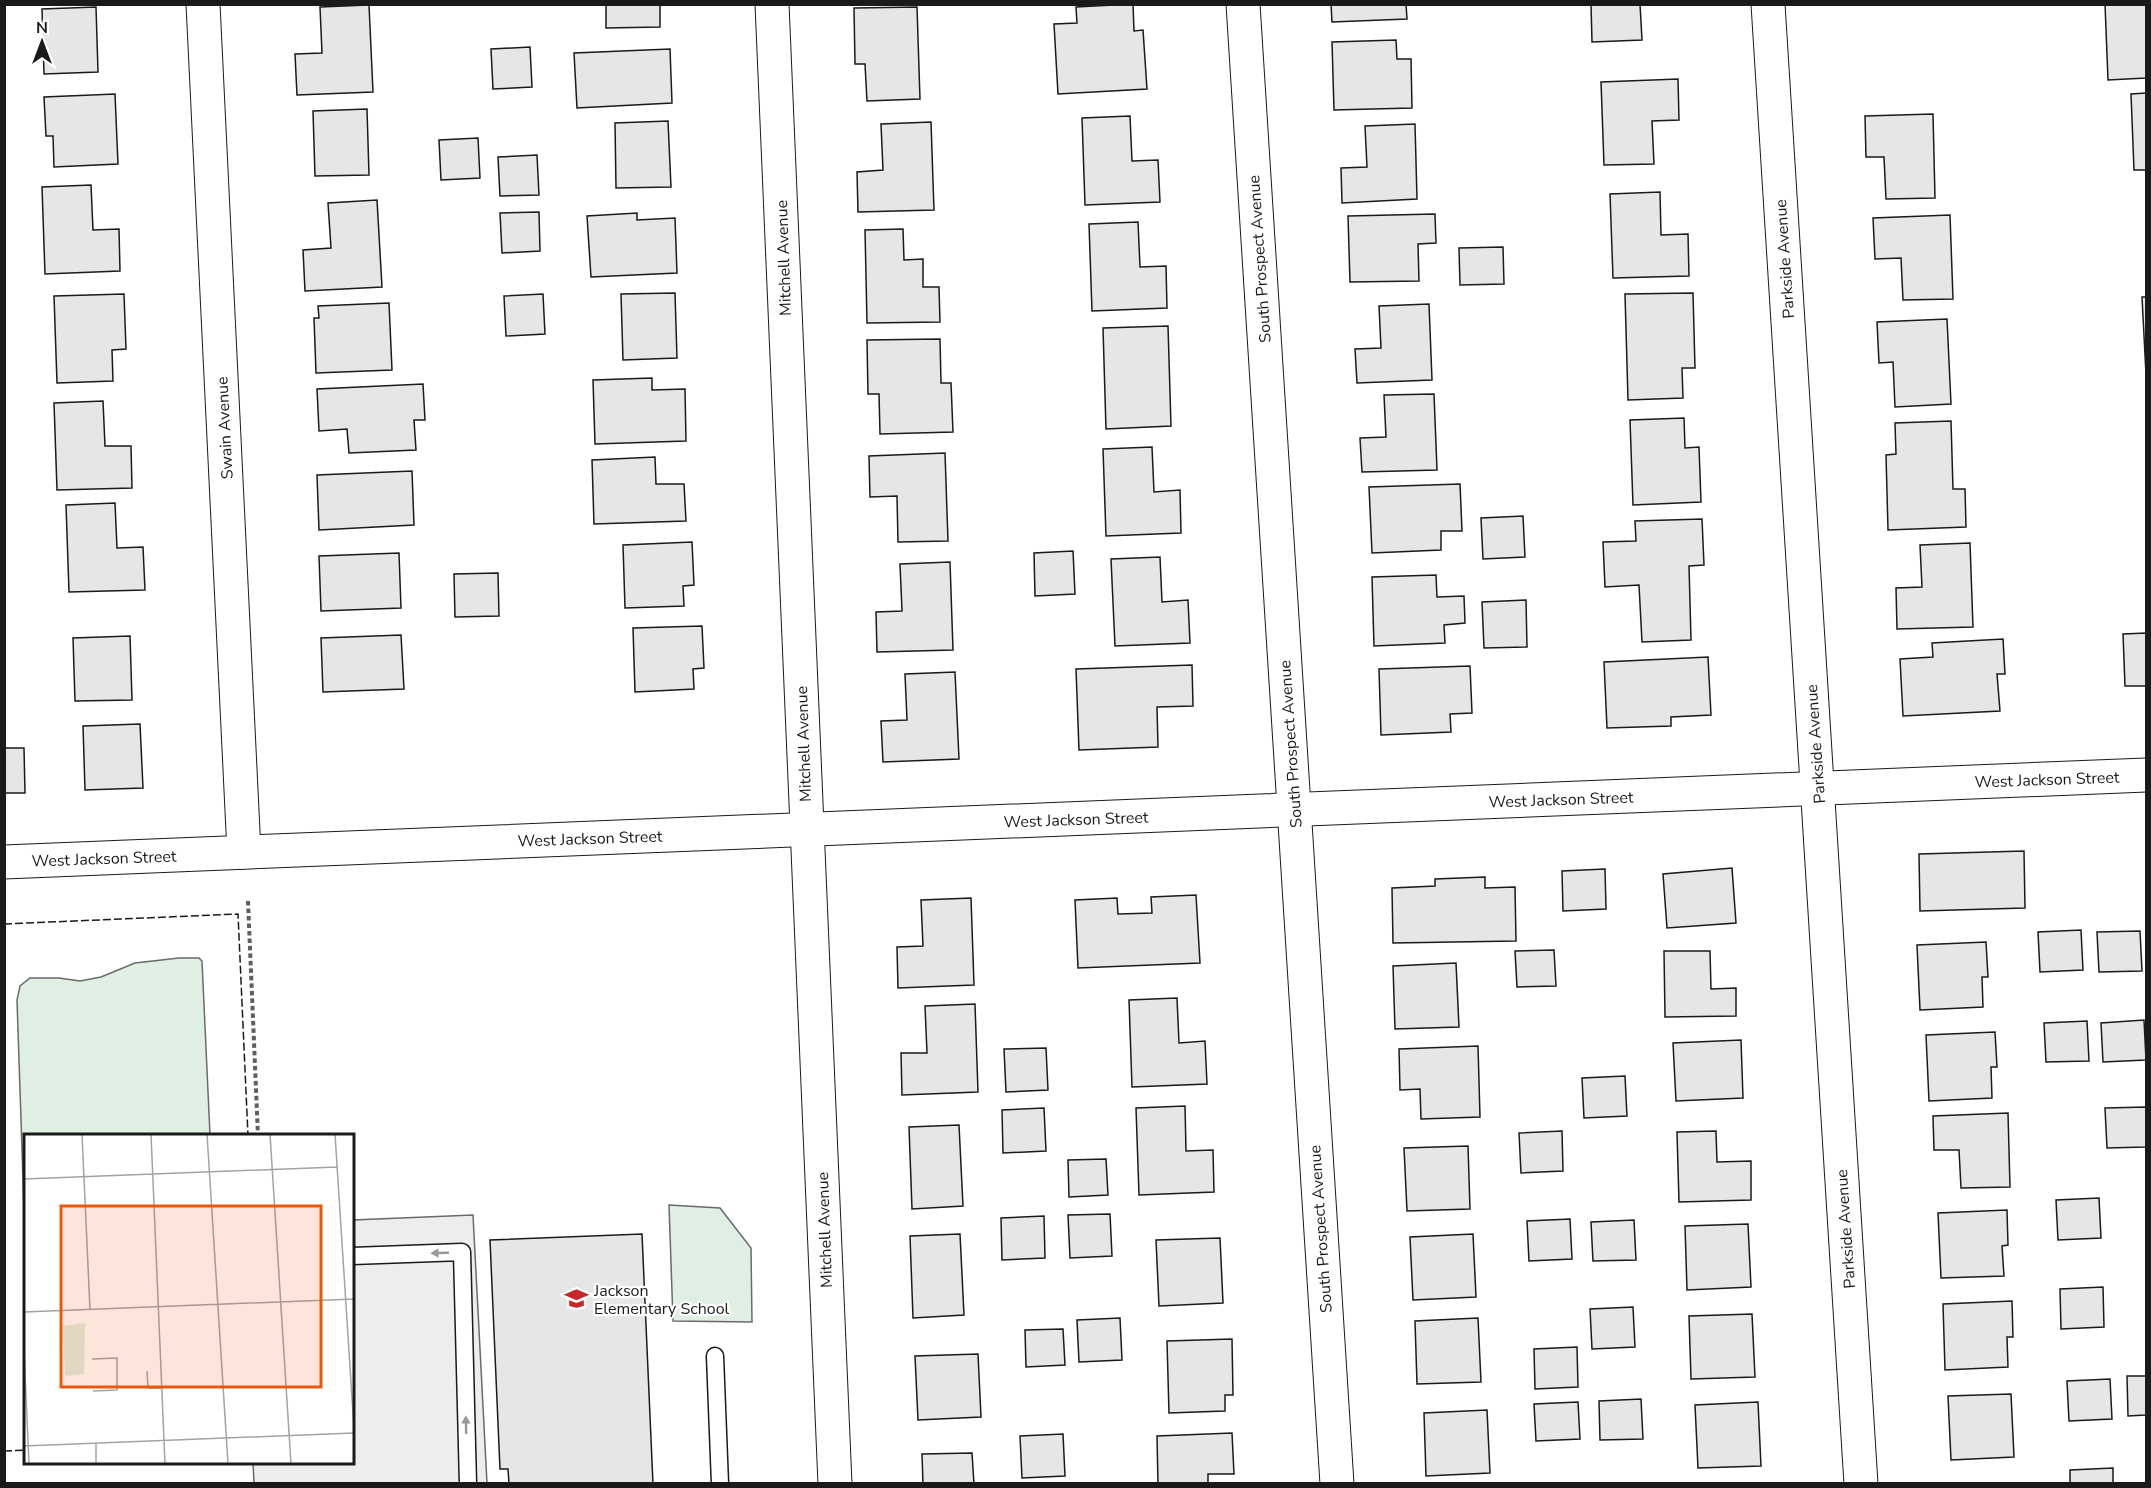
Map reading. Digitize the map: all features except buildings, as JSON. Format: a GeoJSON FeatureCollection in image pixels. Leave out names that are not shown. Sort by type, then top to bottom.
{"type":"FeatureCollection","features":[{"type":"Feature","properties":{"kind":"street","name":"Swain Avenue"},"geometry":{"type":"LineString","coordinates":[[203,4],[244,852]]}},
{"type":"Feature","properties":{"kind":"street","name":"Mitchell Avenue"},"geometry":{"type":"LineString","coordinates":[[772,4],[835,1484]]}},
{"type":"Feature","properties":{"kind":"street","name":"South Prospect Avenue"},"geometry":{"type":"LineString","coordinates":[[1243,4],[1337,1484]]}},
{"type":"Feature","properties":{"kind":"street","name":"Parkside Avenue"},"geometry":{"type":"LineString","coordinates":[[1768,4],[1861,1484]]}},
{"type":"Feature","properties":{"kind":"street","name":"West Jackson Street"},"geometry":{"type":"LineString","coordinates":[[4,862],[2146,775]]}},
{"type":"Feature","properties":{"kind":"lane"},"geometry":{"type":"LineString","coordinates":[[354,1256],[462,1252],[468,1484]]}},
{"type":"Feature","properties":{"kind":"lane"},"geometry":{"type":"LineString","coordinates":[[715,1356],[720,1484]]}},
{"type":"Feature","properties":{"kind":"path"},"geometry":{"type":"LineString","coordinates":[[248,901],[258,1134]]}},
{"type":"Feature","properties":{"kind":"green space"},"geometry":{"type":"Polygon","coordinates":[[[179,958],[199,958],[202,961],[210,1134],[24,1134],[24,1210],[17,1000],[20,986],[30,978],[80,981],[101,977],[135,963],[179,958]]]}},
{"type":"Feature","properties":{"kind":"green space"},"geometry":{"type":"Polygon","coordinates":[[[669,1205],[720,1208],[751,1248],[752,1322],[673,1321],[669,1205]]]}},
{"type":"Feature","properties":{"kind":"shaded area"},"geometry":{"type":"Polygon","coordinates":[[[473,1215],[487,1483],[254,1483],[253,1464],[354,1464],[354,1220],[473,1215]]]}},
{"type":"Feature","properties":{"kind":"fence"},"geometry":{"type":"LineString","coordinates":[[4,924],[238,914],[248,1134]]}},
{"type":"Feature","properties":{"kind":"fence"},"geometry":{"type":"LineString","coordinates":[[4,1451],[24,1450]]}},
{"type":"Feature","properties":{"kind":"place","name":"Jackson Elementary School"},"geometry":{"type":"Point","coordinates":[576,1299]}}]}
